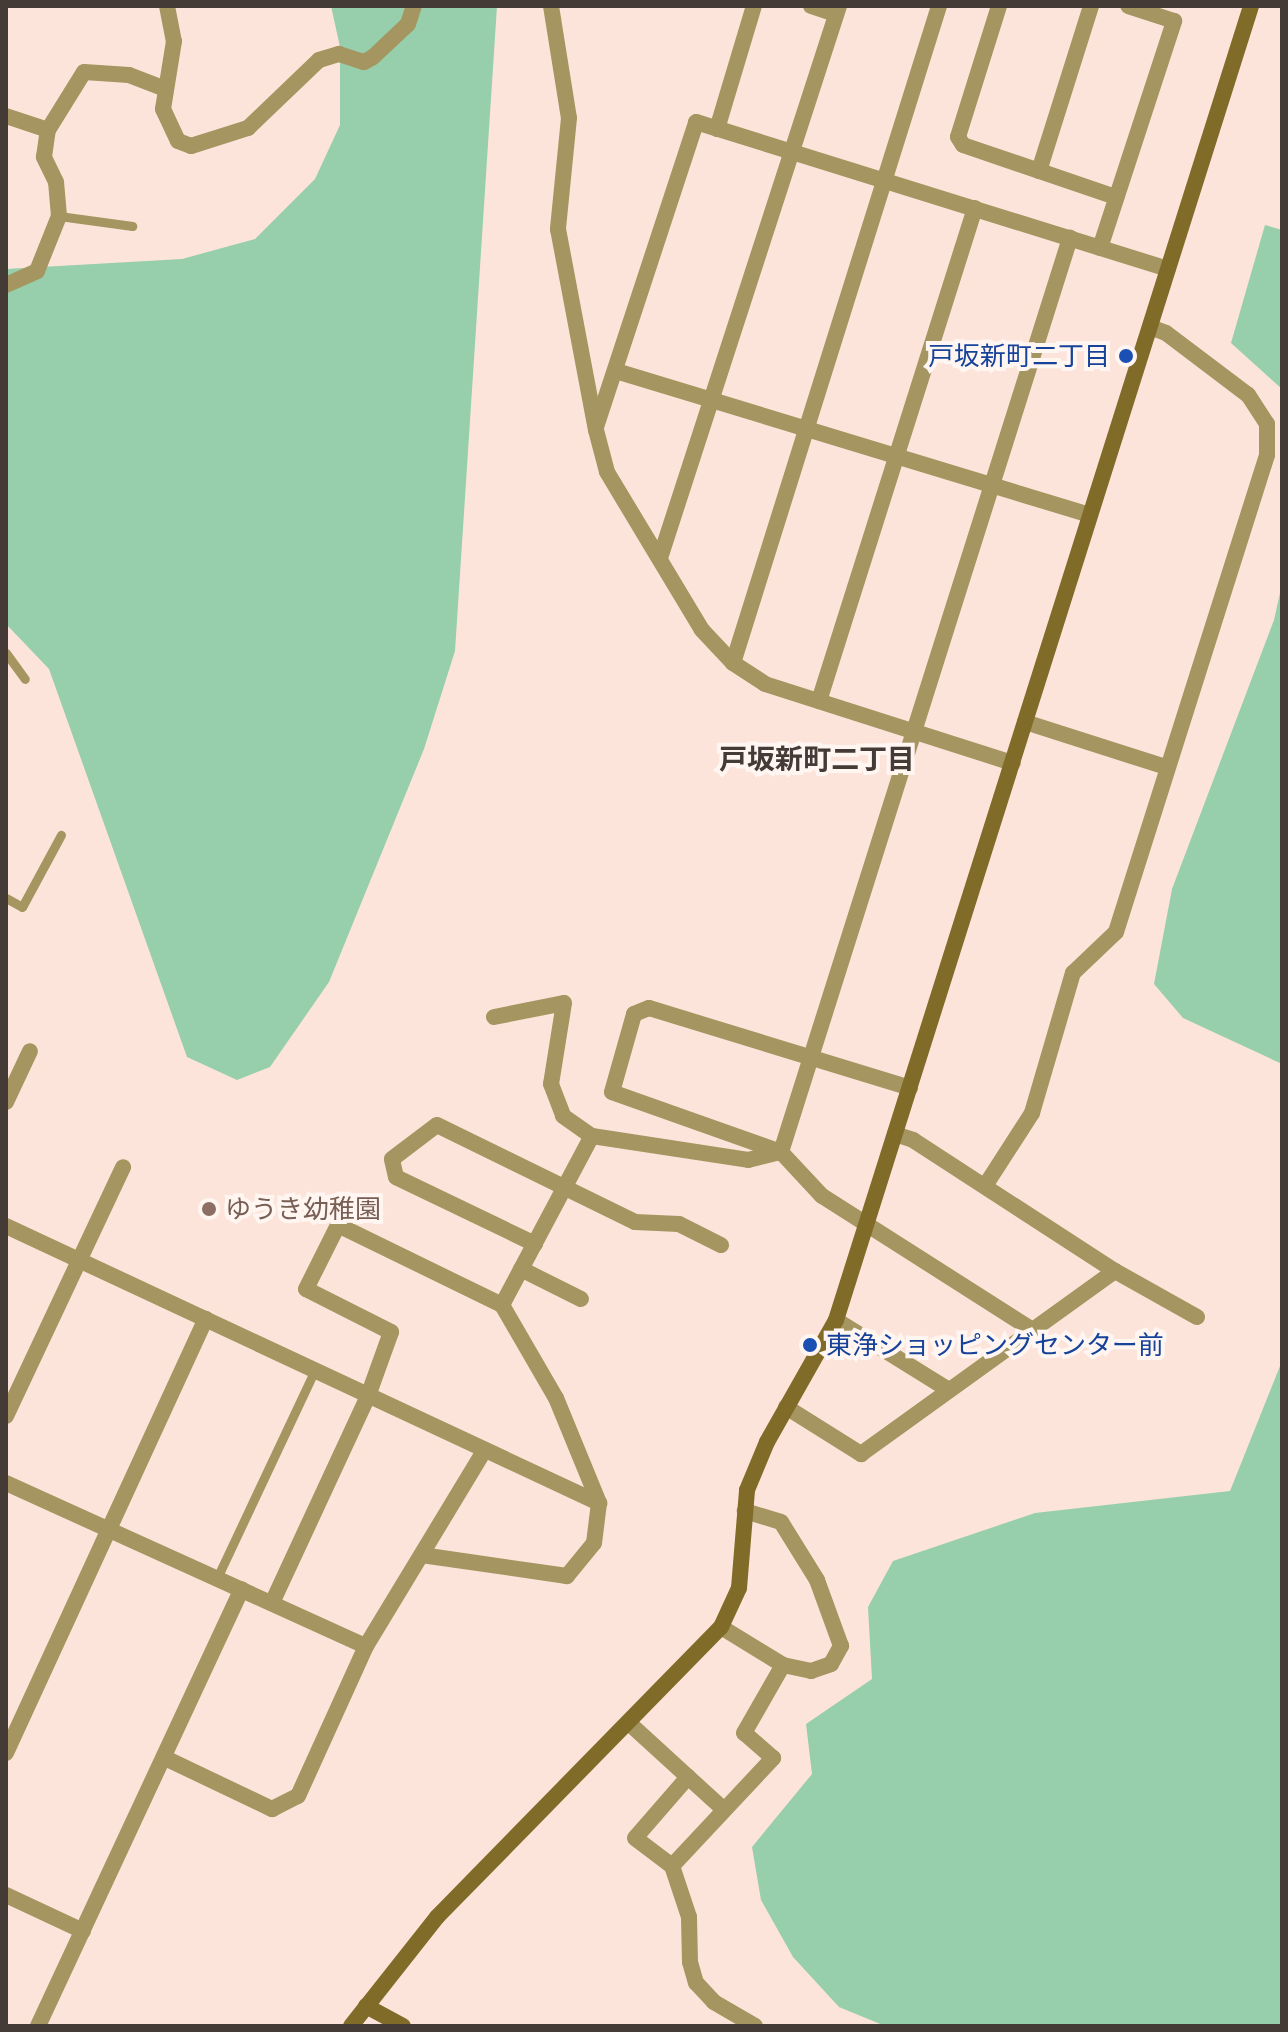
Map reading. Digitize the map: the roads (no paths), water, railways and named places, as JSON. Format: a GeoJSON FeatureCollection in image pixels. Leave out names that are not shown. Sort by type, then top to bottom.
{"type":"FeatureCollection","features":[{"type":"Feature","properties":{"kind":"street"},"geometry":{"type":"LineString","coordinates":[[167,6],[174,41],[163,109],[178,141],[191,146],[248,128],[319,60],[339,54],[364,62],[373,57],[408,24],[414,6]]}},
{"type":"Feature","properties":{"kind":"street"},"geometry":{"type":"LineString","coordinates":[[551,6],[569,118],[558,229],[596,430],[607,472],[702,630],[733,663],[765,684],[1013,763]]}},
{"type":"Feature","properties":{"kind":"street"},"geometry":{"type":"LineString","coordinates":[[717,129],[754,6]]}},
{"type":"Feature","properties":{"kind":"street"},"geometry":{"type":"LineString","coordinates":[[660,558],[838,10],[811,6]]}},
{"type":"Feature","properties":{"kind":"street"},"geometry":{"type":"LineString","coordinates":[[733,663],[804,428],[939,6]]}},
{"type":"Feature","properties":{"kind":"street"},"geometry":{"type":"LineString","coordinates":[[999,6],[958,137],[963,145],[1116,197]]}},
{"type":"Feature","properties":{"kind":"street"},"geometry":{"type":"LineString","coordinates":[[1039,171],[1091,6]]}},
{"type":"Feature","properties":{"kind":"street"},"geometry":{"type":"LineString","coordinates":[[1100,248],[1174,21],[1128,6]]}},
{"type":"Feature","properties":{"kind":"street"},"geometry":{"type":"LineString","coordinates":[[351,2026],[437,1917],[630,1724],[721,1627],[739,1588],[747,1490],[786,1407],[836,1320],[1251,6]]}},
{"type":"Feature","properties":{"kind":"street"},"geometry":{"type":"LineString","coordinates":[[6,285],[37,271],[59,216],[56,182],[44,157],[48,130],[84,72],[129,75],[165,89]]}},
{"type":"Feature","properties":{"kind":"street"},"geometry":{"type":"LineString","coordinates":[[6,116],[48,130]]}},
{"type":"Feature","properties":{"kind":"street"},"geometry":{"type":"LineString","coordinates":[[596,430],[696,122],[1168,269]]}},
{"type":"Feature","properties":{"kind":"street"},"geometry":{"type":"LineString","coordinates":[[819,701],[975,208]]}},
{"type":"Feature","properties":{"kind":"street"},"geometry":{"type":"LineString","coordinates":[[781,1152],[1070,238]]}},
{"type":"Feature","properties":{"kind":"street"},"geometry":{"type":"LineString","coordinates":[[985,1186],[1032,1113],[1073,973],[1116,932],[1267,455],[1267,424],[1248,395],[1166,333],[1150,327]]}},
{"type":"Feature","properties":{"kind":"street"},"geometry":{"type":"LineString","coordinates":[[616,371],[1089,515]]}},
{"type":"Feature","properties":{"kind":"street"},"geometry":{"type":"LineString","coordinates":[[1025,722],[1166,767]]}},
{"type":"Feature","properties":{"kind":"street"},"geometry":{"type":"LineString","coordinates":[[494,1017],[564,1003],[551,1084],[563,1116],[592,1136],[748,1160],[781,1152]]}},
{"type":"Feature","properties":{"kind":"street"},"geometry":{"type":"LineString","coordinates":[[910,1088],[649,1008],[634,1014],[612,1092],[781,1152],[822,1196],[1031,1329]]}},
{"type":"Feature","properties":{"kind":"street"},"geometry":{"type":"LineString","coordinates":[[6,1102],[30,1051]]}},
{"type":"Feature","properties":{"kind":"street"},"geometry":{"type":"LineString","coordinates":[[535,1244],[396,1177],[392,1159],[437,1125],[635,1222],[679,1224],[721,1245]]}},
{"type":"Feature","properties":{"kind":"street"},"geometry":{"type":"LineString","coordinates":[[895,1134],[913,1140],[1115,1271],[1197,1317]]}},
{"type":"Feature","properties":{"kind":"street"},"geometry":{"type":"LineString","coordinates":[[502,1305],[592,1136]]}},
{"type":"Feature","properties":{"kind":"street"},"geometry":{"type":"LineString","coordinates":[[6,1416],[123,1167]]}},
{"type":"Feature","properties":{"kind":"street"},"geometry":{"type":"LineString","coordinates":[[272,1603],[368,1396],[391,1332],[306,1289],[338,1225],[502,1305],[556,1398],[599,1503],[594,1543],[567,1576],[422,1555]]}},
{"type":"Feature","properties":{"kind":"street"},"geometry":{"type":"LineString","coordinates":[[6,1226],[599,1503]]}},
{"type":"Feature","properties":{"kind":"street"},"geometry":{"type":"LineString","coordinates":[[521,1269],[581,1299]]}},
{"type":"Feature","properties":{"kind":"street"},"geometry":{"type":"LineString","coordinates":[[786,1407],[861,1454],[1115,1271]]}},
{"type":"Feature","properties":{"kind":"street"},"geometry":{"type":"LineString","coordinates":[[6,1753],[206,1319]]}},
{"type":"Feature","properties":{"kind":"street"},"geometry":{"type":"LineString","coordinates":[[836,1320],[949,1390]]}},
{"type":"Feature","properties":{"kind":"street"},"geometry":{"type":"LineString","coordinates":[[165,1758],[272,1809],[298,1796],[366,1646],[484,1451]]}},
{"type":"Feature","properties":{"kind":"street"},"geometry":{"type":"LineString","coordinates":[[6,1483],[366,1646]]}},
{"type":"Feature","properties":{"kind":"street"},"geometry":{"type":"LineString","coordinates":[[721,1627],[783,1665],[811,1671],[831,1664],[841,1646],[817,1580],[781,1522],[745,1511]]}},
{"type":"Feature","properties":{"kind":"street"},"geometry":{"type":"LineString","coordinates":[[38,2026],[242,1589]]}},
{"type":"Feature","properties":{"kind":"street"},"geometry":{"type":"LineString","coordinates":[[672,1866],[773,1758],[744,1733],[783,1665]]}},
{"type":"Feature","properties":{"kind":"street"},"geometry":{"type":"LineString","coordinates":[[630,1724],[723,1809]]}},
{"type":"Feature","properties":{"kind":"street"},"geometry":{"type":"LineString","coordinates":[[688,1777],[635,1838],[672,1866],[689,1917],[690,1962],[696,1983],[714,2002],[755,2026]]}},
{"type":"Feature","properties":{"kind":"street"},"geometry":{"type":"LineString","coordinates":[[6,1895],[83,1931]]}},
{"type":"Feature","properties":{"kind":"street"},"geometry":{"type":"LineString","coordinates":[[366,2006],[403,2026]]}},
{"type":"Feature","properties":{"kind":"lane"},"geometry":{"type":"LineString","coordinates":[[59,216],[132,226]]}},
{"type":"Feature","properties":{"kind":"lane"},"geometry":{"type":"LineString","coordinates":[[6,653],[25,679]]}},
{"type":"Feature","properties":{"kind":"lane"},"geometry":{"type":"LineString","coordinates":[[6,898],[22,907],[61,835]]}},
{"type":"Feature","properties":{"kind":"lane"},"geometry":{"type":"LineString","coordinates":[[217,1578],[315,1370]]}},
{"type":"Feature","properties":{"kind":"place","name":"戸坂新町二丁目"},"geometry":{"type":"Point","coordinates":[1126,356]}},
{"type":"Feature","properties":{"kind":"place","name":"ゆうき幼稚園"},"geometry":{"type":"Point","coordinates":[209,1209]}},
{"type":"Feature","properties":{"kind":"place","name":"東浄ショッピングセンター前"},"geometry":{"type":"Point","coordinates":[810,1345]}},
{"type":"Feature","properties":{"kind":"district","name":"戸坂新町二丁目"},"geometry":{"type":"Point","coordinates":[817,759]}}]}
